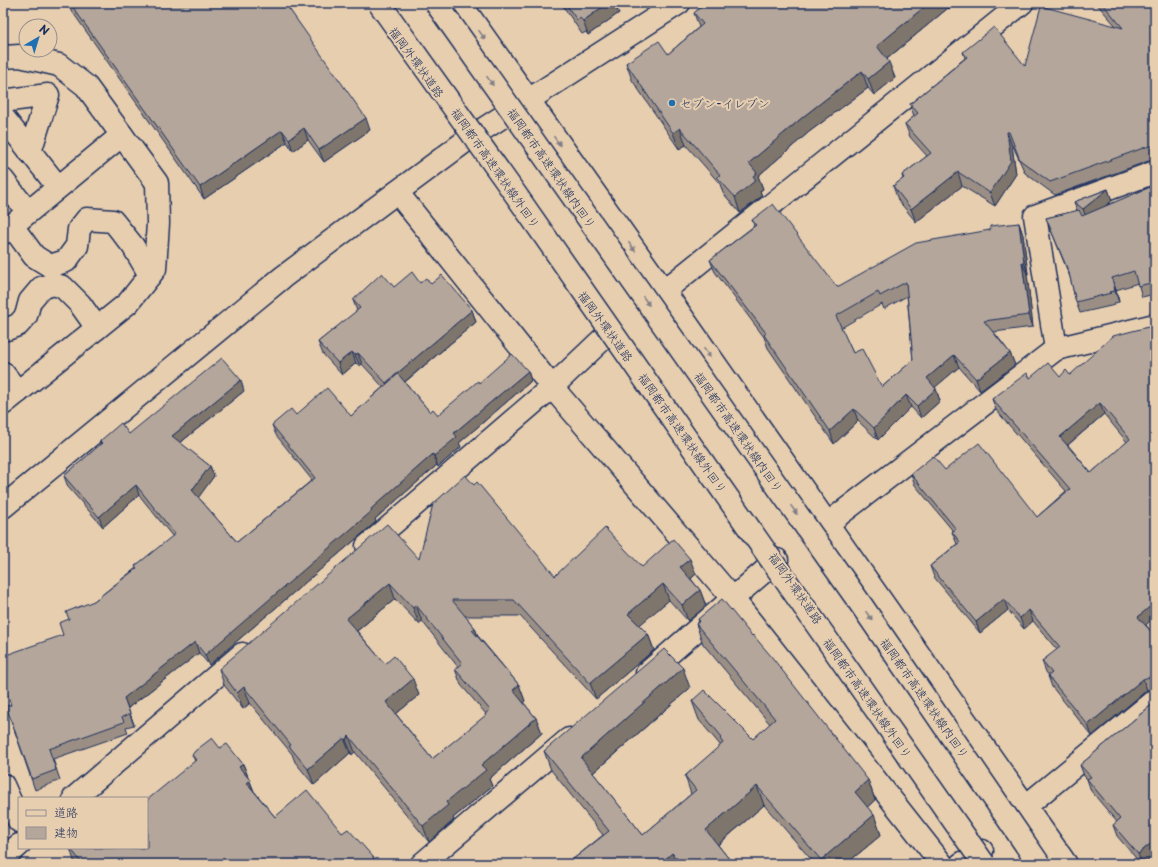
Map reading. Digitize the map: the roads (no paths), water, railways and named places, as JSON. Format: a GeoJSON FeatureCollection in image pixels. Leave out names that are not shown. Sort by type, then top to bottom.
{"type":"FeatureCollection","features":[{"type":"Feature","properties":{"kind":"main road","name":"福岡外環状道路"},"geometry":{"type":"LineString","coordinates":[[374,3],[610,332],[777,560],[986,860]]}},
{"type":"Feature","properties":{"kind":"main road","name":"福岡都市高速環状線外回り"},"geometry":{"type":"LineString","coordinates":[[379,3],[986,860]]}},
{"type":"Feature","properties":{"kind":"main road","name":"福岡都市高速環状線内回り"},"geometry":{"type":"LineString","coordinates":[[436,3],[862,606],[1039,864]]}},
{"type":"Feature","properties":{"kind":"main road"},"geometry":{"type":"LineString","coordinates":[[460,3],[528,101],[664,290],[1066,864]]}},
{"type":"Feature","properties":{"kind":"main road"},"geometry":{"type":"LineString","coordinates":[[3,507],[283,277],[396,192],[471,137],[679,3]]}},
{"type":"Feature","properties":{"kind":"main road"},"geometry":{"type":"LineString","coordinates":[[664,290],[1022,3]]}},
{"type":"Feature","properties":{"kind":"main road"},"geometry":{"type":"LineString","coordinates":[[3,57],[20,56],[60,65],[86,86],[157,183],[158,223],[155,269],[128,303],[11,398],[3,373]]}},
{"type":"Feature","properties":{"kind":"main road"},"geometry":{"type":"LineString","coordinates":[[3,101],[48,94],[30,152]]}},
{"type":"Feature","properties":{"kind":"main road"},"geometry":{"type":"LineString","coordinates":[[3,117],[58,187]]}},
{"type":"Feature","properties":{"kind":"main road"},"geometry":{"type":"LineString","coordinates":[[122,135],[7,229],[34,256],[50,266],[66,261],[77,246],[79,229],[87,219],[113,221],[133,246],[150,275]]}},
{"type":"Feature","properties":{"kind":"main road"},"geometry":{"type":"LineString","coordinates":[[1056,349],[1035,216],[1155,172]]}},
{"type":"Feature","properties":{"kind":"main road"},"geometry":{"type":"LineString","coordinates":[[3,180],[28,212]]}},
{"type":"Feature","properties":{"kind":"main road"},"geometry":{"type":"LineString","coordinates":[[396,192],[552,387],[733,599],[942,864]]}},
{"type":"Feature","properties":{"kind":"main road"},"geometry":{"type":"LineString","coordinates":[[3,328],[7,329],[18,325],[26,316],[30,301],[40,288],[53,284],[63,287],[80,304],[97,328]]}},
{"type":"Feature","properties":{"kind":"main road"},"geometry":{"type":"LineString","coordinates":[[827,524],[1056,349],[1155,326]]}},
{"type":"Feature","properties":{"kind":"main road"},"geometry":{"type":"LineString","coordinates":[[352,559],[552,387],[610,332]]}},
{"type":"Feature","properties":{"kind":"main road"},"geometry":{"type":"LineString","coordinates":[[631,686],[777,560]]}},
{"type":"Feature","properties":{"kind":"main road"},"geometry":{"type":"LineString","coordinates":[[75,797],[256,642]]}},
{"type":"Feature","properties":{"kind":"main road"},"geometry":{"type":"LineString","coordinates":[[1026,806],[1155,700]]}},
{"type":"Feature","properties":{"kind":"main road"},"geometry":{"type":"LineString","coordinates":[[422,864],[584,726]]}},
{"type":"Feature","properties":{"kind":"main road"},"geometry":{"type":"LineString","coordinates":[[3,785],[18,819]]}},
{"type":"Feature","properties":{"kind":"main road"},"geometry":{"type":"LineString","coordinates":[[3,859],[18,846]]}},
{"type":"Feature","properties":{"kind":"main road"},"geometry":{"type":"LineString","coordinates":[[961,864],[986,860]]}},
{"type":"Feature","properties":{"kind":"place","name":"セブン-イレブン"},"geometry":{"type":"Point","coordinates":[672,103]}}]}
